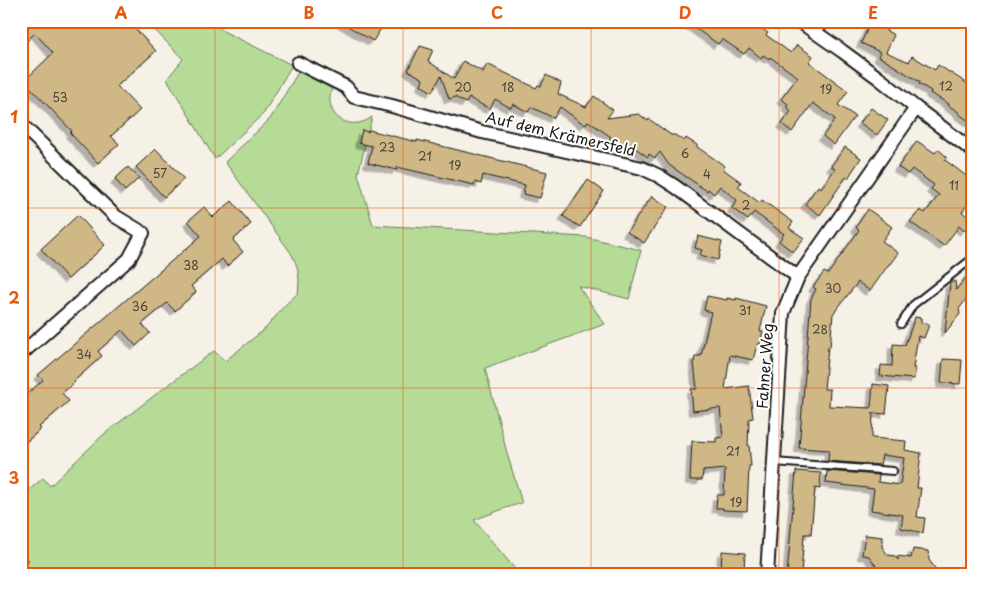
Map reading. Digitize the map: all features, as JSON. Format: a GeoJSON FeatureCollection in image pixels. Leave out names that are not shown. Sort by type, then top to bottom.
{"type":"FeatureCollection","features":[{"type":"Feature","properties":{"kind":"street"},"geometry":{"type":"LineString","coordinates":[[799,21],[858,62],[973,152]]}},
{"type":"Feature","properties":{"kind":"street","name":"Auf dem Krämersfeld"},"geometry":{"type":"LineString","coordinates":[[298,63],[346,87],[354,97],[482,132],[642,168],[676,187],[798,276]]}},
{"type":"Feature","properties":{"kind":"street","name":"Fahner Weg"},"geometry":{"type":"LineString","coordinates":[[767,575],[784,313],[798,276],[916,108]]}},
{"type":"Feature","properties":{"kind":"street"},"geometry":{"type":"LineString","coordinates":[[21,124],[115,216],[143,233],[129,258],[21,354]]}},
{"type":"Feature","properties":{"kind":"lane"},"geometry":{"type":"LineString","coordinates":[[901,324],[912,305],[973,258]]}},
{"type":"Feature","properties":{"kind":"lane"},"geometry":{"type":"LineString","coordinates":[[774,462],[893,470]]}},
{"type":"Feature","properties":{"kind":"green space"},"geometry":{"type":"Polygon","coordinates":[[[146,21],[212,21],[223,31],[292,65],[264,113],[215,159],[167,79],[183,59],[146,21]]]}},
{"type":"Feature","properties":{"kind":"green space"},"geometry":{"type":"Polygon","coordinates":[[[300,69],[334,85],[330,95],[330,104],[338,118],[345,122],[354,123],[363,122],[372,117],[358,174],[373,225],[586,237],[641,250],[629,299],[578,286],[605,324],[485,368],[522,503],[474,520],[520,575],[21,575],[21,497],[43,478],[50,486],[103,435],[214,351],[225,361],[266,328],[284,306],[298,293],[298,272],[291,253],[225,162],[270,119],[300,69]]]}},
{"type":"Feature","properties":{"kind":"building"},"geometry":{"type":"Polygon","coordinates":[[[21,21],[103,21],[108,27],[114,21],[128,21],[156,51],[117,86],[140,110],[111,136],[119,144],[98,163],[70,133],[72,131],[24,81],[53,53],[35,33],[21,47],[21,21]]]}},
{"type":"Feature","properties":{"kind":"building"},"geometry":{"type":"Polygon","coordinates":[[[339,21],[373,21],[382,27],[373,41],[339,21]]]}},
{"type":"Feature","properties":{"kind":"building"},"geometry":{"type":"Polygon","coordinates":[[[685,21],[753,21],[768,33],[766,35],[791,53],[797,45],[813,56],[809,62],[848,91],[838,105],[855,116],[834,145],[823,136],[835,119],[813,103],[792,132],[782,124],[791,111],[786,106],[788,104],[781,99],[798,77],[770,57],[769,59],[763,55],[761,58],[749,48],[744,54],[722,39],[718,44],[685,21]]]}},
{"type":"Feature","properties":{"kind":"building"},"geometry":{"type":"Polygon","coordinates":[[[871,21],[889,21],[885,30],[894,35],[886,52],[909,62],[912,56],[935,70],[938,65],[973,87],[973,124],[949,104],[930,93],[931,91],[919,84],[920,82],[878,56],[880,52],[861,43],[871,21]]]}},
{"type":"Feature","properties":{"kind":"building"},"geometry":{"type":"Polygon","coordinates":[[[420,46],[433,50],[428,61],[454,79],[463,61],[483,72],[487,64],[536,88],[538,85],[541,86],[546,75],[561,83],[558,94],[586,107],[594,96],[613,110],[607,118],[639,114],[648,121],[649,119],[671,135],[675,135],[684,141],[686,138],[725,166],[723,169],[741,182],[738,187],[760,203],[762,200],[793,222],[789,228],[804,238],[793,252],[779,241],[784,234],[754,212],[748,220],[732,208],[737,200],[720,186],[714,194],[708,189],[707,191],[669,165],[660,152],[655,158],[649,154],[648,157],[631,145],[629,148],[615,144],[609,140],[611,137],[588,121],[585,125],[560,107],[554,118],[531,107],[528,112],[513,104],[511,108],[495,99],[490,109],[469,98],[466,103],[455,97],[449,99],[441,76],[432,92],[421,85],[423,79],[408,70],[420,46]]]}},
{"type":"Feature","properties":{"kind":"building"},"geometry":{"type":"Polygon","coordinates":[[[871,108],[888,120],[877,135],[860,123],[871,108]]]}},
{"type":"Feature","properties":{"kind":"building"},"geometry":{"type":"Polygon","coordinates":[[[362,130],[417,142],[417,140],[547,172],[540,198],[523,194],[525,185],[483,175],[481,184],[475,182],[474,185],[397,167],[397,170],[368,163],[372,146],[359,143],[362,130]]]}},
{"type":"Feature","properties":{"kind":"building"},"geometry":{"type":"Polygon","coordinates":[[[917,141],[935,153],[938,149],[947,157],[945,160],[973,181],[973,197],[962,212],[972,220],[964,231],[959,226],[944,246],[910,222],[920,210],[925,213],[939,195],[931,189],[934,185],[912,169],[908,174],[898,167],[917,141]]]}},
{"type":"Feature","properties":{"kind":"building"},"geometry":{"type":"Polygon","coordinates":[[[845,147],[861,158],[820,215],[805,204],[818,186],[821,188],[835,169],[831,166],[845,147]]]}},
{"type":"Feature","properties":{"kind":"building"},"geometry":{"type":"Polygon","coordinates":[[[156,149],[184,179],[164,197],[136,167],[156,149]]]}},
{"type":"Feature","properties":{"kind":"building"},"geometry":{"type":"Polygon","coordinates":[[[128,167],[139,178],[125,191],[115,179],[128,167]]]}},
{"type":"Feature","properties":{"kind":"building"},"geometry":{"type":"Polygon","coordinates":[[[588,180],[604,191],[580,227],[563,216],[588,180]]]}},
{"type":"Feature","properties":{"kind":"building"},"geometry":{"type":"Polygon","coordinates":[[[652,196],[668,207],[644,243],[627,232],[652,196]]]}},
{"type":"Feature","properties":{"kind":"building"},"geometry":{"type":"Polygon","coordinates":[[[232,201],[251,224],[233,240],[243,252],[227,266],[222,259],[191,286],[196,292],[175,311],[167,303],[142,324],[150,333],[136,346],[122,330],[98,351],[102,356],[62,393],[69,401],[39,427],[41,429],[21,446],[21,399],[43,380],[38,375],[201,236],[188,221],[204,207],[213,217],[232,201]]]}},
{"type":"Feature","properties":{"kind":"building"},"geometry":{"type":"Polygon","coordinates":[[[868,209],[892,227],[882,241],[898,253],[870,291],[858,282],[833,314],[824,389],[830,389],[829,406],[871,408],[873,384],[889,386],[886,414],[873,413],[872,438],[906,441],[905,450],[921,453],[917,488],[921,488],[917,517],[925,518],[923,533],[901,528],[903,515],[871,510],[874,489],[826,483],[827,471],[879,475],[878,482],[900,485],[904,458],[882,455],[880,465],[828,461],[829,450],[799,448],[811,299],[816,289],[813,287],[824,272],[828,274],[859,230],[856,227],[868,209]]]}},
{"type":"Feature","properties":{"kind":"building"},"geometry":{"type":"Polygon","coordinates":[[[78,215],[105,245],[68,279],[41,249],[78,215]]]}},
{"type":"Feature","properties":{"kind":"building"},"geometry":{"type":"Polygon","coordinates":[[[698,236],[722,242],[718,260],[700,255],[702,250],[695,248],[698,236]]]}},
{"type":"Feature","properties":{"kind":"building"},"geometry":{"type":"Polygon","coordinates":[[[973,268],[973,290],[959,309],[960,314],[945,333],[950,283],[955,281],[956,290],[973,268]]]}},
{"type":"Feature","properties":{"kind":"building"},"geometry":{"type":"Polygon","coordinates":[[[707,296],[727,300],[727,298],[736,300],[736,298],[766,306],[760,331],[763,331],[760,344],[757,344],[753,360],[730,355],[725,389],[749,386],[753,418],[749,419],[748,445],[751,466],[749,466],[747,511],[716,508],[717,495],[724,495],[725,469],[703,471],[702,480],[690,480],[692,441],[716,442],[716,438],[723,437],[720,408],[693,411],[691,389],[697,389],[695,356],[701,356],[711,312],[704,310],[707,296]]]}},
{"type":"Feature","properties":{"kind":"building"},"geometry":{"type":"Polygon","coordinates":[[[915,317],[921,318],[921,322],[929,325],[924,338],[918,336],[913,368],[915,368],[914,379],[880,376],[881,365],[892,366],[893,344],[905,345],[915,317]]]}},
{"type":"Feature","properties":{"kind":"building"},"geometry":{"type":"Polygon","coordinates":[[[943,359],[962,360],[960,384],[941,383],[943,359]]]}},
{"type":"Feature","properties":{"kind":"building"},"geometry":{"type":"Polygon","coordinates":[[[796,471],[821,473],[820,489],[815,488],[811,534],[804,534],[801,575],[787,575],[796,471]]]}},
{"type":"Feature","properties":{"kind":"building"},"geometry":{"type":"Polygon","coordinates":[[[865,535],[883,537],[882,547],[888,555],[895,556],[898,560],[898,556],[911,558],[913,549],[928,551],[929,560],[940,575],[878,575],[878,569],[869,556],[862,555],[865,535]]]}},
{"type":"Feature","properties":{"kind":"building"},"geometry":{"type":"Polygon","coordinates":[[[722,551],[745,553],[744,570],[721,569],[722,551]]]}},
{"type":"Feature","properties":{"kind":"waterway"},"geometry":{"type":"LineString","coordinates":[[21,569],[27,560]]}}]}
